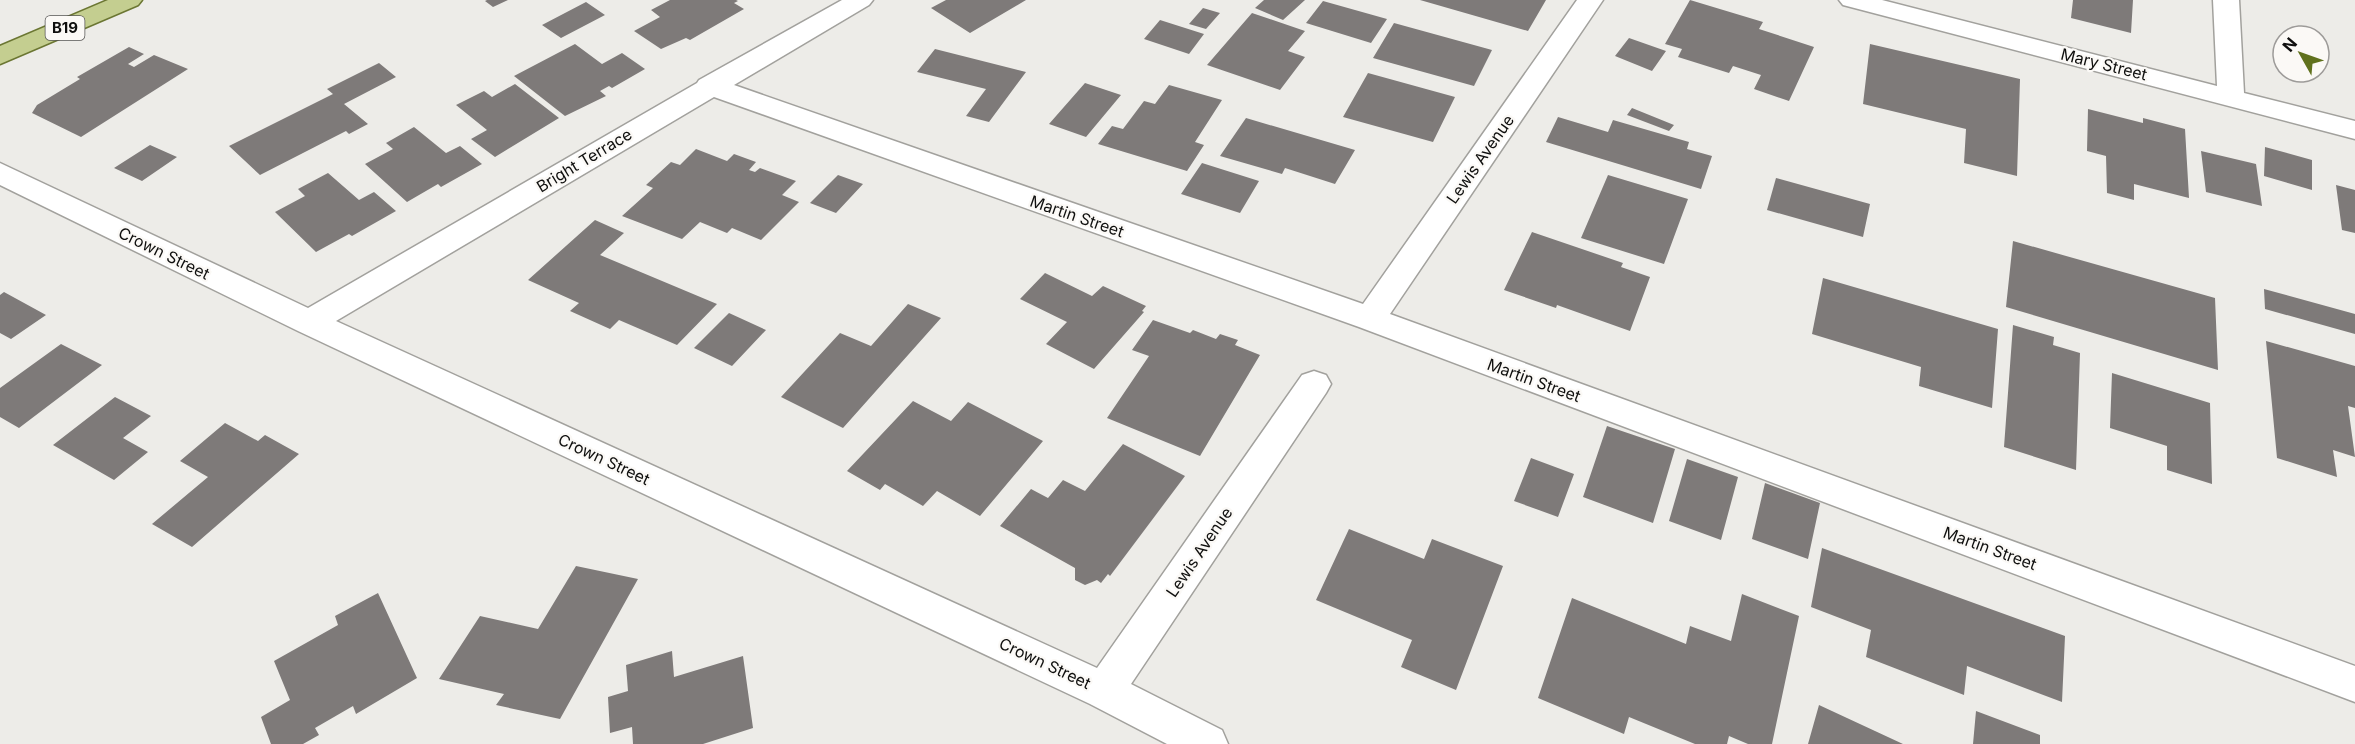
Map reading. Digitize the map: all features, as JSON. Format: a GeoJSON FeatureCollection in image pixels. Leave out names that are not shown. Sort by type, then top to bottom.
{"type":"FeatureCollection","features":[{"type":"Feature","properties":{"kind":"main road","name":"B19"},"geometry":{"type":"LineString","coordinates":[[0,56],[129,0]]}},
{"type":"Feature","properties":{"kind":"street","name":"Bright Terrace"},"geometry":{"type":"LineString","coordinates":[[309,322],[709,86],[860,0]]}},
{"type":"Feature","properties":{"kind":"street","name":"Lewis Avenue"},"geometry":{"type":"LineString","coordinates":[[1370,319],[1590,0]]}},
{"type":"Feature","properties":{"kind":"street","name":"Mary Street"},"geometry":{"type":"LineString","coordinates":[[1851,0],[2231,96],[2355,130]]}},
{"type":"Feature","properties":{"kind":"street"},"geometry":{"type":"LineString","coordinates":[[2226,0],[2231,96]]}},
{"type":"Feature","properties":{"kind":"street","name":"Martin Street"},"geometry":{"type":"LineString","coordinates":[[709,86],[1370,319],[2355,684]]}},
{"type":"Feature","properties":{"kind":"street","name":"Crown Street"},"geometry":{"type":"LineString","coordinates":[[0,173],[309,322],[1104,691],[1208,744]]}},
{"type":"Feature","properties":{"kind":"street","name":"Lewis Avenue"},"geometry":{"type":"LineString","coordinates":[[1104,691],[1314,384]]}},
{"type":"Feature","properties":{"kind":"building"},"geometry":{"type":"Polygon","coordinates":[[[487,0],[508,0],[493,7],[485,1],[487,0]]]}},
{"type":"Feature","properties":{"kind":"building"},"geometry":{"type":"Polygon","coordinates":[[[670,0],[736,0],[738,1],[734,3],[744,9],[690,40],[686,38],[661,49],[634,31],[660,17],[651,10],[670,0]]]}},
{"type":"Feature","properties":{"kind":"building"},"geometry":{"type":"Polygon","coordinates":[[[946,0],[1026,0],[970,33],[931,8],[946,0]]]}},
{"type":"Feature","properties":{"kind":"building"},"geometry":{"type":"Polygon","coordinates":[[[1264,0],[1305,0],[1283,20],[1255,8],[1264,0]]]}},
{"type":"Feature","properties":{"kind":"building"},"geometry":{"type":"Polygon","coordinates":[[[1420,0],[1546,0],[1528,31],[1420,0]]]}},
{"type":"Feature","properties":{"kind":"building"},"geometry":{"type":"Polygon","coordinates":[[[1690,0],[1763,22],[1759,29],[1814,47],[1789,101],[1754,89],[1761,75],[1733,66],[1729,73],[1678,57],[1682,49],[1665,44],[1690,0]]]}},
{"type":"Feature","properties":{"kind":"building"},"geometry":{"type":"Polygon","coordinates":[[[2073,0],[2133,0],[2131,33],[2071,18],[2073,0]]]}},
{"type":"Feature","properties":{"kind":"building"},"geometry":{"type":"Polygon","coordinates":[[[1323,1],[1387,19],[1371,43],[1306,23],[1323,1]]]}},
{"type":"Feature","properties":{"kind":"building"},"geometry":{"type":"Polygon","coordinates":[[[586,2],[605,15],[561,38],[542,25],[586,2]]]}},
{"type":"Feature","properties":{"kind":"building"},"geometry":{"type":"Polygon","coordinates":[[[1203,8],[1220,13],[1206,29],[1189,24],[1203,8]]]}},
{"type":"Feature","properties":{"kind":"building"},"geometry":{"type":"Polygon","coordinates":[[[1252,13],[1305,31],[1288,51],[1305,57],[1280,90],[1207,65],[1252,13]]]}},
{"type":"Feature","properties":{"kind":"building"},"geometry":{"type":"Polygon","coordinates":[[[1160,20],[1204,34],[1189,54],[1144,39],[1160,20]]]}},
{"type":"Feature","properties":{"kind":"building"},"geometry":{"type":"Polygon","coordinates":[[[1394,23],[1492,50],[1474,86],[1373,58],[1394,23]]]}},
{"type":"Feature","properties":{"kind":"building"},"geometry":{"type":"Polygon","coordinates":[[[1629,38],[1666,51],[1652,71],[1615,56],[1629,38]]]}},
{"type":"Feature","properties":{"kind":"building"},"geometry":{"type":"Polygon","coordinates":[[[575,44],[602,64],[622,53],[645,69],[612,88],[609,86],[600,91],[606,96],[565,116],[514,76],[575,44]]]}},
{"type":"Feature","properties":{"kind":"building"},"geometry":{"type":"Polygon","coordinates":[[[1870,44],[2020,79],[2017,176],[1964,163],[1966,129],[1863,104],[1870,44]]]}},
{"type":"Feature","properties":{"kind":"building"},"geometry":{"type":"Polygon","coordinates":[[[129,47],[144,54],[128,64],[134,67],[154,55],[188,69],[81,137],[32,113],[37,105],[80,79],[77,77],[129,47]]]}},
{"type":"Feature","properties":{"kind":"building"},"geometry":{"type":"Polygon","coordinates":[[[935,49],[1026,72],[989,122],[966,116],[986,89],[917,72],[935,49]]]}},
{"type":"Feature","properties":{"kind":"building"},"geometry":{"type":"Polygon","coordinates":[[[379,63],[396,77],[344,104],[368,124],[349,134],[346,131],[260,175],[229,146],[333,94],[327,89],[379,63]]]}},
{"type":"Feature","properties":{"kind":"building"},"geometry":{"type":"Polygon","coordinates":[[[1368,73],[1455,97],[1433,142],[1343,117],[1368,73]]]}},
{"type":"Feature","properties":{"kind":"building"},"geometry":{"type":"Polygon","coordinates":[[[1085,83],[1121,95],[1086,137],[1049,124],[1085,83]]]}},
{"type":"Feature","properties":{"kind":"building"},"geometry":{"type":"Polygon","coordinates":[[[515,84],[559,118],[495,157],[471,139],[487,130],[456,105],[484,91],[492,97],[515,84]]]}},
{"type":"Feature","properties":{"kind":"building"},"geometry":{"type":"Polygon","coordinates":[[[1169,85],[1222,100],[1195,142],[1204,145],[1187,171],[1098,144],[1112,126],[1123,129],[1144,101],[1155,104],[1169,85]]]}},
{"type":"Feature","properties":{"kind":"building"},"geometry":{"type":"Polygon","coordinates":[[[1632,108],[1674,125],[1669,131],[1627,115],[1632,108]]]}},
{"type":"Feature","properties":{"kind":"building"},"geometry":{"type":"Polygon","coordinates":[[[2088,109],[2143,123],[2143,118],[2185,129],[2189,198],[2134,184],[2134,200],[2107,193],[2106,156],[2087,151],[2088,109]]]}},
{"type":"Feature","properties":{"kind":"building"},"geometry":{"type":"Polygon","coordinates":[[[1558,117],[1608,132],[1613,120],[1689,142],[1687,149],[1712,156],[1701,189],[1546,142],[1558,117]]]}},
{"type":"Feature","properties":{"kind":"building"},"geometry":{"type":"Polygon","coordinates":[[[1246,118],[1355,150],[1335,184],[1285,168],[1282,174],[1220,156],[1246,118]]]}},
{"type":"Feature","properties":{"kind":"building"},"geometry":{"type":"Polygon","coordinates":[[[414,127],[446,153],[460,146],[482,164],[441,187],[438,184],[407,202],[365,164],[393,149],[386,143],[414,127]]]}},
{"type":"Feature","properties":{"kind":"building"},"geometry":{"type":"Polygon","coordinates":[[[150,145],[177,157],[142,181],[114,168],[150,145]]]}},
{"type":"Feature","properties":{"kind":"building"},"geometry":{"type":"Polygon","coordinates":[[[2265,147],[2312,160],[2312,190],[2264,176],[2265,147]]]}},
{"type":"Feature","properties":{"kind":"building"},"geometry":{"type":"Polygon","coordinates":[[[696,149],[727,161],[734,154],[756,162],[749,170],[755,172],[760,168],[796,181],[782,195],[799,202],[761,240],[732,228],[727,233],[700,222],[682,239],[622,216],[653,188],[646,185],[671,162],[680,165],[696,149]]]}},
{"type":"Feature","properties":{"kind":"building"},"geometry":{"type":"Polygon","coordinates":[[[2201,151],[2256,164],[2262,206],[2206,192],[2201,151]]]}},
{"type":"Feature","properties":{"kind":"building"},"geometry":{"type":"Polygon","coordinates":[[[1202,163],[1259,181],[1240,213],[1181,194],[1202,163]]]}},
{"type":"Feature","properties":{"kind":"building"},"geometry":{"type":"Polygon","coordinates":[[[328,173],[359,200],[374,192],[396,211],[352,236],[349,234],[316,252],[275,212],[305,196],[298,189],[328,173]]]}},
{"type":"Feature","properties":{"kind":"building"},"geometry":{"type":"Polygon","coordinates":[[[838,175],[863,184],[836,213],[810,203],[838,175]]]}},
{"type":"Feature","properties":{"kind":"building"},"geometry":{"type":"Polygon","coordinates":[[[1608,175],[1688,199],[1664,264],[1581,238],[1608,175]]]}},
{"type":"Feature","properties":{"kind":"building"},"geometry":{"type":"Polygon","coordinates":[[[1776,178],[1870,204],[1863,237],[1767,210],[1776,178]]]}},
{"type":"Feature","properties":{"kind":"building"},"geometry":{"type":"Polygon","coordinates":[[[2336,185],[2355,190],[2355,233],[2342,230],[2336,185]]]}},
{"type":"Feature","properties":{"kind":"building"},"geometry":{"type":"Polygon","coordinates":[[[595,220],[624,233],[600,255],[717,304],[677,345],[619,320],[610,329],[570,311],[579,303],[528,280],[595,220]]]}},
{"type":"Feature","properties":{"kind":"building"},"geometry":{"type":"Polygon","coordinates":[[[1532,232],[1623,263],[1621,267],[1650,277],[1630,331],[1557,305],[1556,308],[1504,290],[1532,232]]]}},
{"type":"Feature","properties":{"kind":"building"},"geometry":{"type":"Polygon","coordinates":[[[2013,241],[2215,298],[2218,370],[2006,307],[2013,241]]]}},
{"type":"Feature","properties":{"kind":"building"},"geometry":{"type":"Polygon","coordinates":[[[1045,273],[1092,296],[1103,286],[1146,306],[1142,311],[1144,312],[1094,369],[1046,344],[1067,322],[1020,299],[1045,273]]]}},
{"type":"Feature","properties":{"kind":"building"},"geometry":{"type":"Polygon","coordinates":[[[1823,278],[1998,329],[1992,408],[1919,386],[1921,367],[1812,334],[1823,278]]]}},
{"type":"Feature","properties":{"kind":"building"},"geometry":{"type":"Polygon","coordinates":[[[2264,289],[2355,314],[2355,334],[2265,309],[2264,289]]]}},
{"type":"Feature","properties":{"kind":"building"},"geometry":{"type":"Polygon","coordinates":[[[4,292],[46,315],[11,339],[0,333],[0,295],[4,292]]]}},
{"type":"Feature","properties":{"kind":"building"},"geometry":{"type":"Polygon","coordinates":[[[908,304],[941,318],[843,428],[781,397],[840,333],[871,346],[908,304]]]}},
{"type":"Feature","properties":{"kind":"building"},"geometry":{"type":"Polygon","coordinates":[[[729,313],[766,330],[732,366],[694,348],[729,313]]]}},
{"type":"Feature","properties":{"kind":"building"},"geometry":{"type":"Polygon","coordinates":[[[1153,320],[1190,333],[1193,330],[1216,339],[1220,334],[1238,340],[1235,345],[1260,355],[1200,456],[1107,418],[1149,356],[1132,350],[1153,320]]]}},
{"type":"Feature","properties":{"kind":"building"},"geometry":{"type":"Polygon","coordinates":[[[2013,325],[2054,337],[2053,345],[2080,353],[2076,470],[2004,447],[2013,325]]]}},
{"type":"Feature","properties":{"kind":"building"},"geometry":{"type":"Polygon","coordinates":[[[2266,341],[2355,366],[2355,408],[2348,406],[2355,457],[2333,450],[2337,477],[2277,458],[2266,341]]]}},
{"type":"Feature","properties":{"kind":"building"},"geometry":{"type":"Polygon","coordinates":[[[61,344],[102,365],[19,428],[0,417],[0,388],[61,344]]]}},
{"type":"Feature","properties":{"kind":"building"},"geometry":{"type":"Polygon","coordinates":[[[2112,373],[2210,403],[2212,484],[2167,470],[2167,446],[2110,428],[2112,373]]]}},
{"type":"Feature","properties":{"kind":"building"},"geometry":{"type":"Polygon","coordinates":[[[115,397],[151,416],[123,438],[148,452],[114,480],[53,445],[115,397]]]}},
{"type":"Feature","properties":{"kind":"building"},"geometry":{"type":"Polygon","coordinates":[[[913,401],[951,421],[968,402],[1043,441],[980,516],[937,491],[923,506],[885,484],[880,490],[847,471],[913,401]]]}},
{"type":"Feature","properties":{"kind":"building"},"geometry":{"type":"Polygon","coordinates":[[[225,423],[258,441],[265,435],[299,454],[192,547],[152,524],[208,477],[180,461],[225,423]]]}},
{"type":"Feature","properties":{"kind":"building"},"geometry":{"type":"Polygon","coordinates":[[[1607,426],[1675,449],[1653,523],[1583,497],[1607,426]]]}},
{"type":"Feature","properties":{"kind":"building"},"geometry":{"type":"Polygon","coordinates":[[[1123,444],[1185,476],[1110,576],[1108,574],[1101,583],[1097,580],[1085,585],[1075,580],[1075,568],[1000,526],[1031,489],[1048,498],[1063,480],[1085,491],[1123,444]]]}},
{"type":"Feature","properties":{"kind":"building"},"geometry":{"type":"Polygon","coordinates":[[[1531,458],[1574,474],[1558,517],[1514,501],[1531,458]]]}},
{"type":"Feature","properties":{"kind":"building"},"geometry":{"type":"Polygon","coordinates":[[[1687,459],[1738,477],[1721,540],[1669,521],[1687,459]]]}},
{"type":"Feature","properties":{"kind":"building"},"geometry":{"type":"Polygon","coordinates":[[[1765,483],[1820,503],[1808,559],[1752,539],[1765,483]]]}},
{"type":"Feature","properties":{"kind":"building"},"geometry":{"type":"Polygon","coordinates":[[[1349,529],[1424,559],[1432,539],[1503,566],[1456,690],[1401,667],[1412,640],[1316,600],[1349,529]]]}},
{"type":"Feature","properties":{"kind":"building"},"geometry":{"type":"Polygon","coordinates":[[[1822,548],[2065,636],[2062,702],[1967,666],[1964,695],[1866,657],[1871,630],[1811,607],[1822,548]]]}},
{"type":"Feature","properties":{"kind":"building"},"geometry":{"type":"Polygon","coordinates":[[[576,566],[638,579],[560,719],[496,705],[504,694],[439,679],[480,616],[538,629],[576,566]]]}},
{"type":"Feature","properties":{"kind":"building"},"geometry":{"type":"Polygon","coordinates":[[[378,593],[417,678],[356,714],[353,706],[315,728],[319,735],[303,744],[271,744],[261,717],[290,700],[274,661],[338,625],[335,616],[378,593]]]}},
{"type":"Feature","properties":{"kind":"building"},"geometry":{"type":"Polygon","coordinates":[[[1742,594],[1799,616],[1772,744],[1748,744],[1729,736],[1727,744],[1695,744],[1629,717],[1624,734],[1538,698],[1572,598],[1686,644],[1690,626],[1731,641],[1742,594]]]}},
{"type":"Feature","properties":{"kind":"building"},"geometry":{"type":"Polygon","coordinates":[[[672,651],[674,677],[743,656],[753,728],[703,744],[633,744],[632,727],[610,733],[608,697],[628,691],[626,665],[672,651]]]}},
{"type":"Feature","properties":{"kind":"building"},"geometry":{"type":"Polygon","coordinates":[[[1819,705],[1903,744],[1808,744],[1819,705]]]}},
{"type":"Feature","properties":{"kind":"building"},"geometry":{"type":"Polygon","coordinates":[[[1976,711],[2040,735],[2040,744],[1973,744],[1976,711]]]}}]}
